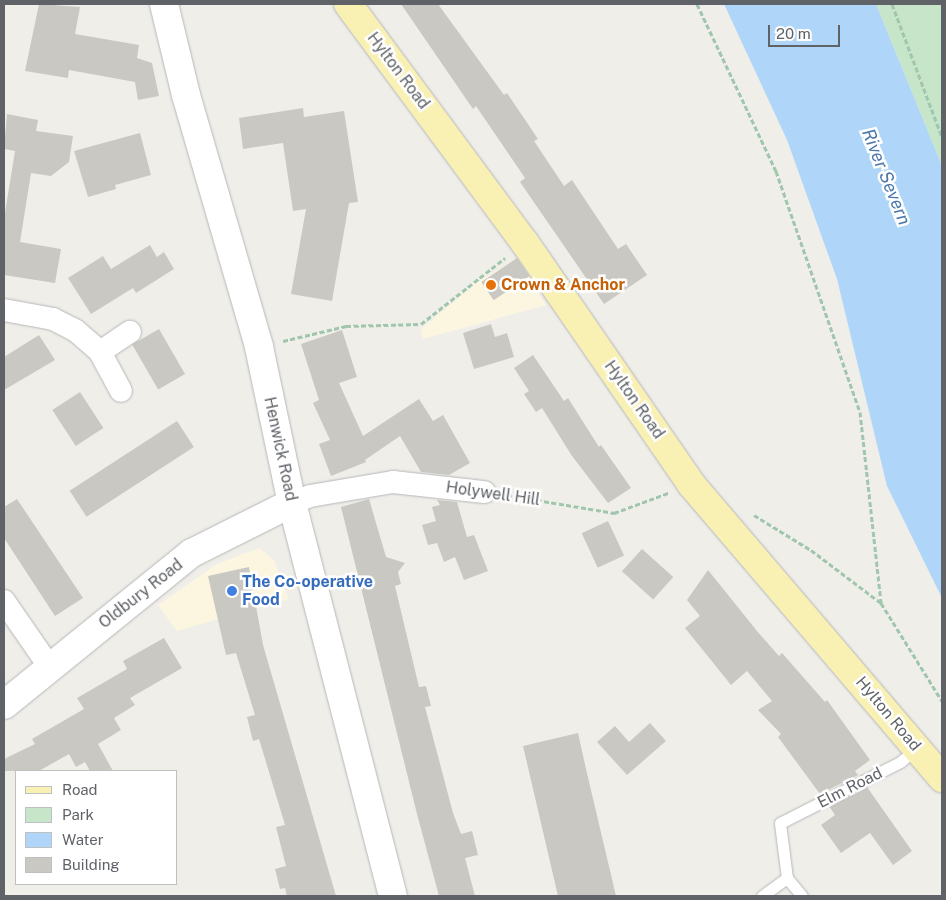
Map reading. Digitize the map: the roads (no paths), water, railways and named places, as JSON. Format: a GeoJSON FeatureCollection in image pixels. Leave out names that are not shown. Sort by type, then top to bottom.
{"type":"FeatureCollection","features":[{"type":"Feature","properties":{"kind":"main road","name":"Henwick Road"},"geometry":{"type":"LineString","coordinates":[[164,4],[186,95],[259,347],[292,503],[393,896]]}},
{"type":"Feature","properties":{"kind":"main road","name":"Hylton Road"},"geometry":{"type":"LineString","coordinates":[[348,4],[525,243],[691,484],[942,778]]}},
{"type":"Feature","properties":{"kind":"main road","name":"Oldbury Road"},"geometry":{"type":"LineString","coordinates":[[4,705],[49,666],[192,553],[292,503]]}},
{"type":"Feature","properties":{"kind":"street"},"geometry":{"type":"LineString","coordinates":[[4,310],[53,319],[75,330],[100,352],[121,391]]}},
{"type":"Feature","properties":{"kind":"street"},"geometry":{"type":"LineString","coordinates":[[100,352],[130,332]]}},
{"type":"Feature","properties":{"kind":"street","name":"Holywell Hill"},"geometry":{"type":"LineString","coordinates":[[292,503],[310,496],[393,482],[484,492]]}},
{"type":"Feature","properties":{"kind":"street"},"geometry":{"type":"LineString","coordinates":[[4,601],[49,666]]}},
{"type":"Feature","properties":{"kind":"lane","name":"Elm Road"},"geometry":{"type":"LineString","coordinates":[[787,878],[780,823],[900,762],[917,748]]}},
{"type":"Feature","properties":{"kind":"lane"},"geometry":{"type":"LineString","coordinates":[[762,896],[787,878],[802,896]]}},
{"type":"Feature","properties":{"kind":"water","name":"River Severn"},"geometry":{"type":"Polygon","coordinates":[[[724,4],[876,4],[942,166],[942,598],[887,486],[837,279],[787,140],[724,4]]]}},
{"type":"Feature","properties":{"kind":"place","name":"Crown & Anchor"},"geometry":{"type":"Point","coordinates":[491,285]}},
{"type":"Feature","properties":{"kind":"place","name":"The Co-operative Food"},"geometry":{"type":"Point","coordinates":[232,591]}}]}
